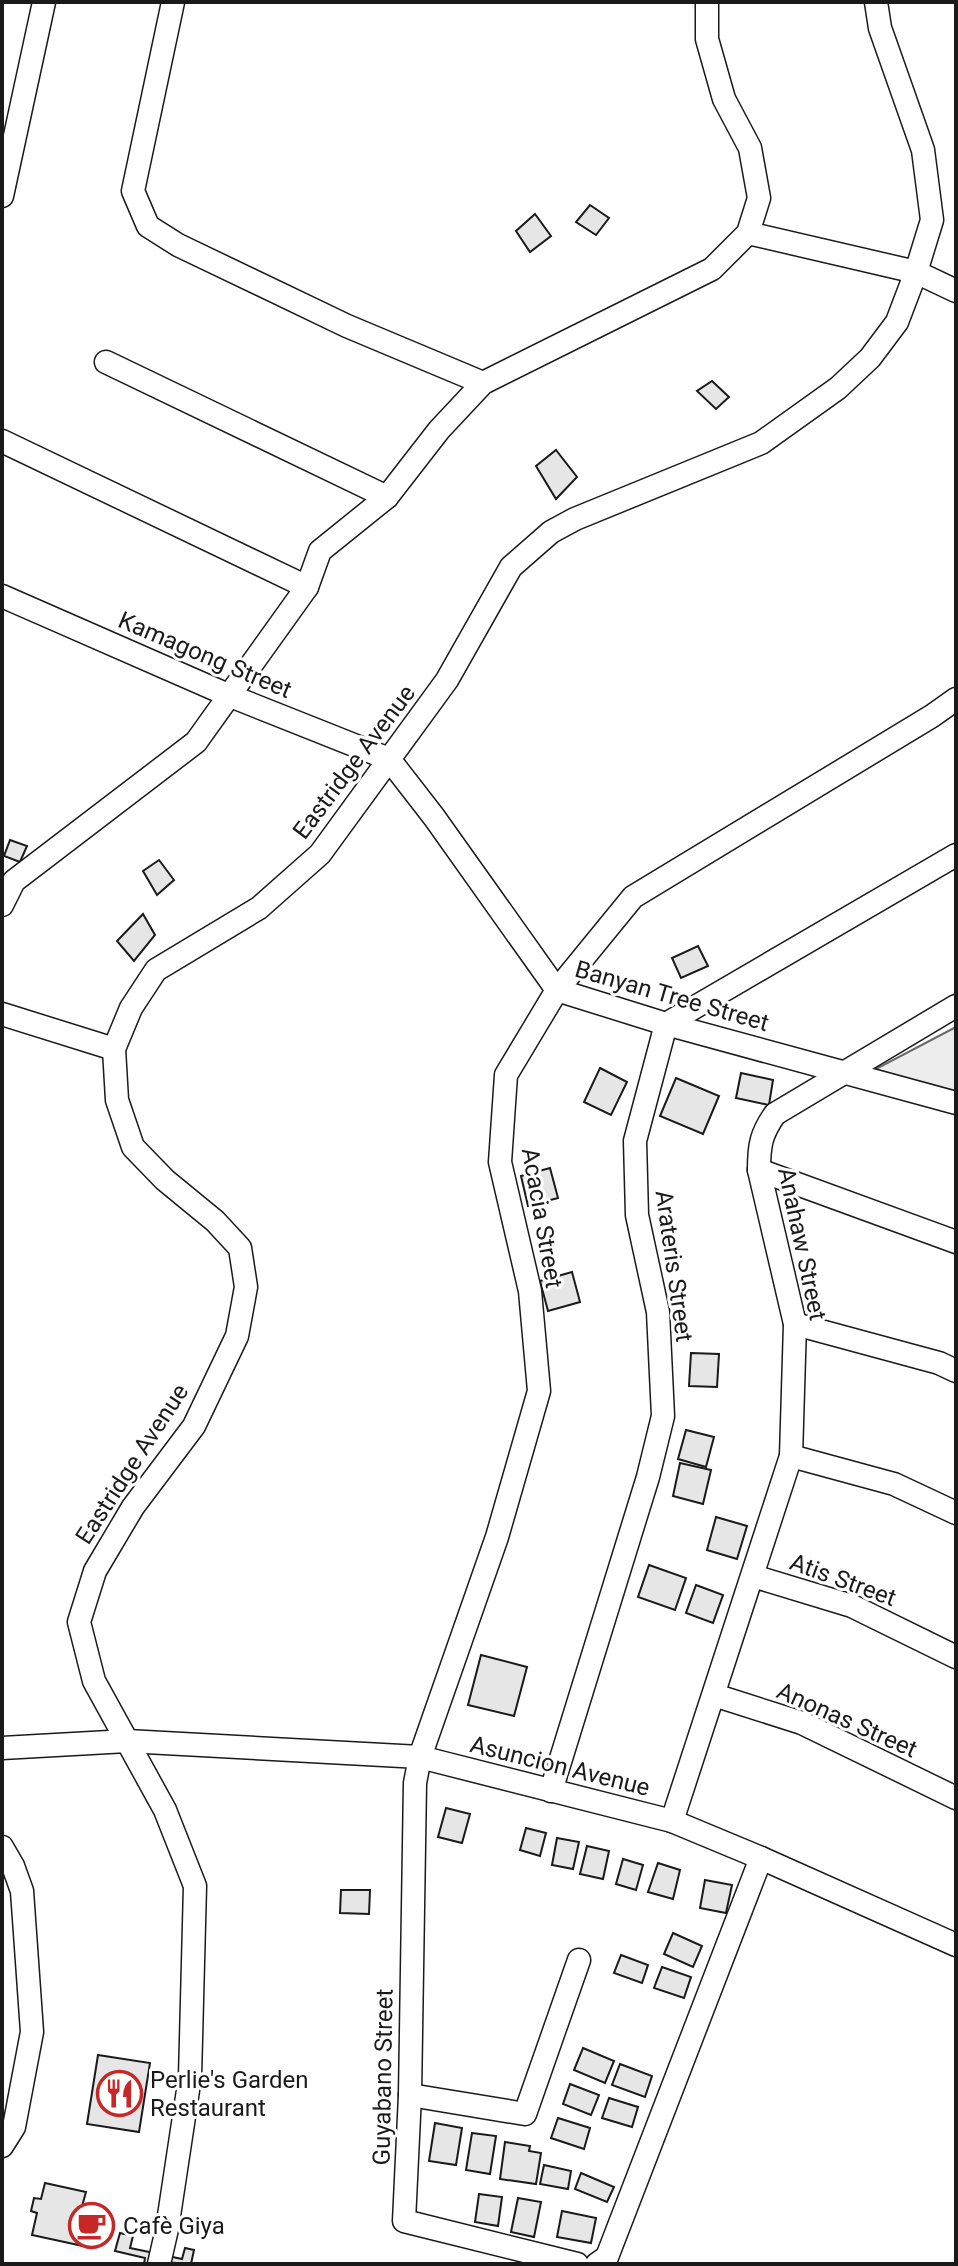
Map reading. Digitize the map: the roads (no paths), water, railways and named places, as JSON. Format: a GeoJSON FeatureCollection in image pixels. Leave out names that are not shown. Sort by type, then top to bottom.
{"type":"FeatureCollection","features":[{"type":"Feature","properties":{"kind":"street"},"geometry":{"type":"LineString","coordinates":[[2,196],[44,2]]}},
{"type":"Feature","properties":{"kind":"street"},"geometry":{"type":"LineString","coordinates":[[173,2],[133,191],[148,226],[178,245],[347,326],[483,383]]}},
{"type":"Feature","properties":{"kind":"street"},"geometry":{"type":"LineString","coordinates":[[2,905],[14,881],[196,742],[307,587],[320,551],[387,497],[439,430],[483,383],[712,269],[748,233],[759,198],[750,148],[724,99],[707,39],[707,2]]}},
{"type":"Feature","properties":{"kind":"street","name":"Eastridge Avenue"},"geometry":{"type":"LineString","coordinates":[[159,2264],[190,2077],[195,1886],[165,1810],[94,1681],[79,1622],[95,1571],[125,1520],[194,1426],[237,1336],[246,1287],[240,1248],[215,1221],[165,1180],[133,1147],[117,1100],[114,1049],[131,1008],[156,970],[259,908],[320,854],[447,680],[511,567],[551,532],[575,519],[761,443],[838,388],[870,358],[897,322],[932,220],[923,150],[880,28],[876,2]]}},
{"type":"Feature","properties":{"kind":"street"},"geometry":{"type":"LineString","coordinates":[[748,233],[916,272],[956,291]]}},
{"type":"Feature","properties":{"kind":"street"},"geometry":{"type":"LineString","coordinates":[[106,362],[387,497]]}},
{"type":"Feature","properties":{"kind":"street"},"geometry":{"type":"LineString","coordinates":[[2,441],[307,587]]}},
{"type":"Feature","properties":{"kind":"street","name":"Kamagong Street"},"geometry":{"type":"LineString","coordinates":[[2,596],[228,695],[389,759]]}},
{"type":"Feature","properties":{"kind":"street","name":"Acacia Street"},"geometry":{"type":"LineString","coordinates":[[420,1757],[497,1537],[539,1391],[530,1291],[500,1162],[506,1075],[557,990],[633,897],[956,699]]}},
{"type":"Feature","properties":{"kind":"street","name":"Banyan Tree Street"},"geometry":{"type":"LineString","coordinates":[[389,759],[557,990],[666,1024],[956,1103]]}},
{"type":"Feature","properties":{"kind":"street"},"geometry":{"type":"LineString","coordinates":[[666,1024],[956,855]]}},
{"type":"Feature","properties":{"kind":"street","name":"Anahaw Street"},"geometry":{"type":"LineString","coordinates":[[672,1821],[791,1456],[795,1324],[759,1170],[763,1132],[775,1114],[956,1006]]}},
{"type":"Feature","properties":{"kind":"street"},"geometry":{"type":"LineString","coordinates":[[2,1014],[114,1049]]}},
{"type":"Feature","properties":{"kind":"street","name":"Arateris Street"},"geometry":{"type":"LineString","coordinates":[[551,1791],[648,1477],[663,1416],[658,1312],[637,1215],[635,1141],[666,1024]]}},
{"type":"Feature","properties":{"kind":"street"},"geometry":{"type":"LineString","coordinates":[[759,1170],[956,1242]]}},
{"type":"Feature","properties":{"kind":"street"},"geometry":{"type":"LineString","coordinates":[[795,1324],[939,1363],[956,1371]]}},
{"type":"Feature","properties":{"kind":"street"},"geometry":{"type":"LineString","coordinates":[[791,1456],[894,1484],[956,1513]]}},
{"type":"Feature","properties":{"kind":"street","name":"Atis Street"},"geometry":{"type":"LineString","coordinates":[[753,1576],[852,1606],[956,1657]]}},
{"type":"Feature","properties":{"kind":"street","name":"Anonas Street"},"geometry":{"type":"LineString","coordinates":[[714,1695],[802,1723],[956,1798]]}},
{"type":"Feature","properties":{"kind":"street","name":"Asuncion Avenue"},"geometry":{"type":"LineString","coordinates":[[2,1748],[127,1741],[420,1757],[672,1821],[956,1945]]}},
{"type":"Feature","properties":{"kind":"street","name":"Guyabano Street"},"geometry":{"type":"LineString","coordinates":[[420,1757],[413,1807],[410,2095],[404,2221],[577,2264]]}},
{"type":"Feature","properties":{"kind":"street"},"geometry":{"type":"LineString","coordinates":[[2,1847],[22,1891],[32,2032],[14,2127],[2,2146]]}},
{"type":"Feature","properties":{"kind":"street"},"geometry":{"type":"LineString","coordinates":[[597,2264],[607,2257],[761,1858]]}},
{"type":"Feature","properties":{"kind":"street"},"geometry":{"type":"LineString","coordinates":[[410,2095],[525,2114],[579,1960]]}},
{"type":"Feature","properties":{"kind":"place","name":"Perlie's Garden Restaurant"},"geometry":{"type":"Point","coordinates":[119,2094]}},
{"type":"Feature","properties":{"kind":"place","name":"Cafè Giya"},"geometry":{"type":"Point","coordinates":[92,2226]}}]}
